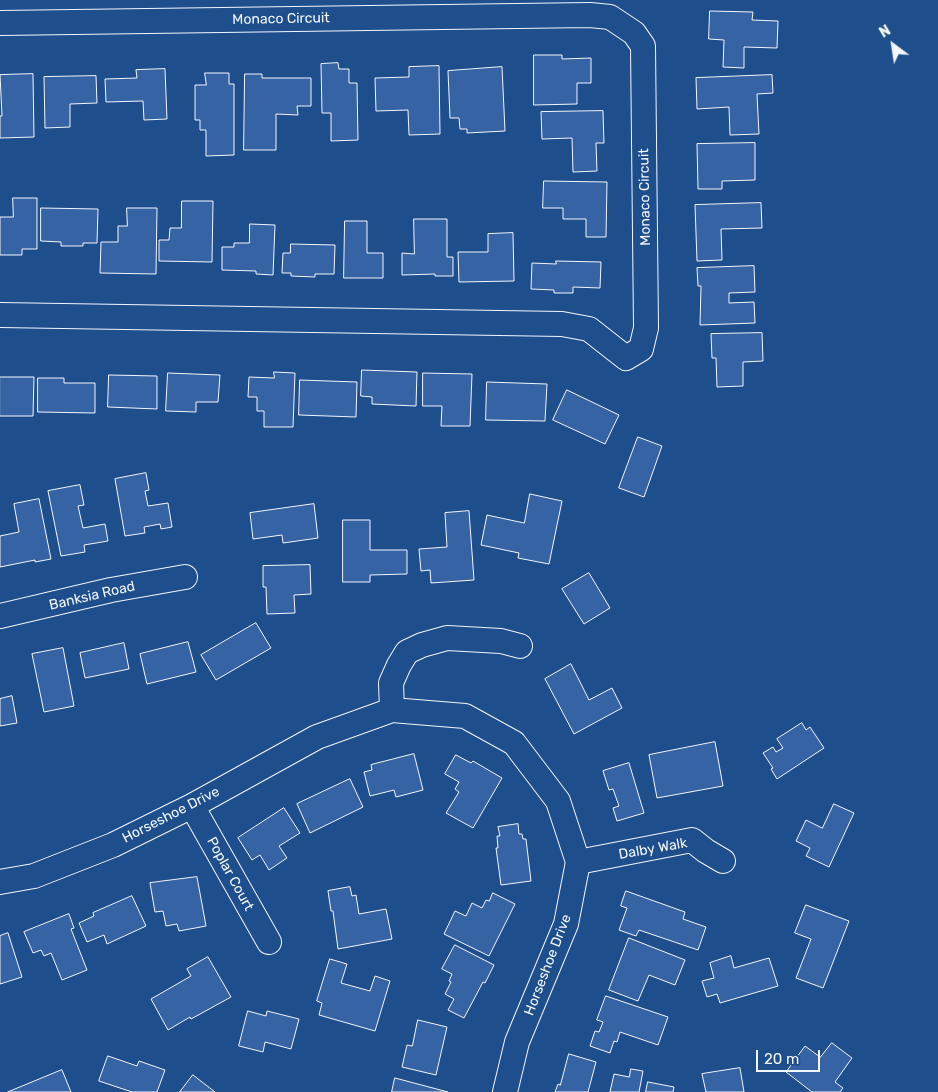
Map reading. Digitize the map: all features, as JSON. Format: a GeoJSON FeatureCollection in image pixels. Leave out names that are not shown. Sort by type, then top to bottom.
{"type":"FeatureCollection","features":[{"type":"Feature","properties":{"kind":"street","name":"Monaco Circuit"},"geometry":{"type":"LineString","coordinates":[[0,23],[362,9],[610,17],[634,33],[643,46],[646,328],[641,349],[626,358],[589,330],[562,324],[0,315]]}},
{"type":"Feature","properties":{"kind":"street","name":"Banksia Road"},"geometry":{"type":"LineString","coordinates":[[0,616],[111,590],[185,577]]}},
{"type":"Feature","properties":{"kind":"street"},"geometry":{"type":"LineString","coordinates":[[392,710],[391,683],[407,652],[422,645],[446,638],[501,640],[520,646]]}},
{"type":"Feature","properties":{"kind":"street","name":"Horseshoe Drive"},"geometry":{"type":"LineString","coordinates":[[0,882],[34,876],[113,845],[192,806],[317,737],[392,710],[465,716],[514,743],[558,801],[578,862],[566,924],[517,1042],[505,1092]]}},
{"type":"Feature","properties":{"kind":"street","name":"Poplar Court"},"geometry":{"type":"LineString","coordinates":[[192,806],[268,942]]}},
{"type":"Feature","properties":{"kind":"street","name":"Dalby Walk"},"geometry":{"type":"LineString","coordinates":[[578,862],[692,840],[723,861]]}},
{"type":"Feature","properties":{"kind":"building"},"geometry":{"type":"Polygon","coordinates":[[[710,11],[753,12],[752,20],[778,21],[777,48],[744,47],[744,68],[723,67],[724,40],[709,39],[710,11]]]}},
{"type":"Feature","properties":{"kind":"building"},"geometry":{"type":"Polygon","coordinates":[[[534,55],[562,55],[562,59],[591,58],[591,83],[577,83],[577,104],[534,105],[534,55]]]}},
{"type":"Feature","properties":{"kind":"building"},"geometry":{"type":"Polygon","coordinates":[[[338,63],[339,69],[349,69],[349,83],[357,83],[358,140],[331,141],[331,113],[322,113],[321,64],[338,63]]]}},
{"type":"Feature","properties":{"kind":"building"},"geometry":{"type":"Polygon","coordinates":[[[439,66],[440,134],[409,135],[408,110],[376,111],[375,78],[409,77],[409,67],[439,66]]]}},
{"type":"Feature","properties":{"kind":"building"},"geometry":{"type":"Polygon","coordinates":[[[502,67],[505,131],[467,133],[467,129],[460,129],[459,118],[450,118],[448,71],[502,67]]]}},
{"type":"Feature","properties":{"kind":"building"},"geometry":{"type":"Polygon","coordinates":[[[165,69],[167,119],[144,120],[143,101],[106,102],[105,79],[137,78],[136,70],[165,69]]]}},
{"type":"Feature","properties":{"kind":"building"},"geometry":{"type":"Polygon","coordinates":[[[205,73],[229,73],[229,84],[234,84],[234,155],[206,156],[206,130],[200,130],[200,120],[195,120],[195,85],[206,85],[205,73]]]}},
{"type":"Feature","properties":{"kind":"building"},"geometry":{"type":"Polygon","coordinates":[[[33,74],[34,137],[0,138],[0,116],[2,116],[0,75],[33,74]]]}},
{"type":"Feature","properties":{"kind":"building"},"geometry":{"type":"Polygon","coordinates":[[[245,74],[262,74],[262,78],[311,78],[311,106],[297,106],[298,115],[276,114],[276,150],[244,150],[245,74]]]}},
{"type":"Feature","properties":{"kind":"building"},"geometry":{"type":"Polygon","coordinates":[[[772,75],[773,93],[757,94],[759,134],[730,135],[729,107],[697,109],[696,78],[772,75]]]}},
{"type":"Feature","properties":{"kind":"building"},"geometry":{"type":"Polygon","coordinates":[[[96,76],[97,103],[70,104],[70,127],[45,128],[44,77],[96,76]]]}},
{"type":"Feature","properties":{"kind":"building"},"geometry":{"type":"Polygon","coordinates":[[[603,111],[604,143],[596,143],[597,171],[573,172],[572,138],[542,139],[541,112],[603,111]]]}},
{"type":"Feature","properties":{"kind":"building"},"geometry":{"type":"Polygon","coordinates":[[[755,143],[755,180],[722,181],[722,189],[698,189],[697,144],[755,143]]]}},
{"type":"Feature","properties":{"kind":"building"},"geometry":{"type":"Polygon","coordinates":[[[544,181],[607,182],[606,237],[586,237],[586,219],[563,219],[563,208],[543,208],[544,181]]]}},
{"type":"Feature","properties":{"kind":"building"},"geometry":{"type":"Polygon","coordinates":[[[13,198],[37,198],[37,249],[22,249],[22,255],[0,255],[0,217],[13,217],[13,198]]]}},
{"type":"Feature","properties":{"kind":"building"},"geometry":{"type":"Polygon","coordinates":[[[182,201],[213,201],[212,262],[159,261],[159,240],[169,240],[170,228],[181,228],[182,201]]]}},
{"type":"Feature","properties":{"kind":"building"},"geometry":{"type":"Polygon","coordinates":[[[761,203],[762,228],[721,229],[722,260],[697,261],[695,205],[761,203]]]}},
{"type":"Feature","properties":{"kind":"building"},"geometry":{"type":"Polygon","coordinates":[[[41,208],[98,209],[97,243],[83,243],[83,246],[61,246],[61,242],[41,241],[41,208]]]}},
{"type":"Feature","properties":{"kind":"building"},"geometry":{"type":"Polygon","coordinates":[[[127,208],[157,208],[156,274],[100,273],[101,242],[118,242],[118,226],[127,226],[127,208]]]}},
{"type":"Feature","properties":{"kind":"building"},"geometry":{"type":"Polygon","coordinates":[[[414,219],[447,219],[447,257],[453,257],[453,276],[435,276],[435,274],[402,275],[402,253],[414,254],[414,219]]]}},
{"type":"Feature","properties":{"kind":"building"},"geometry":{"type":"Polygon","coordinates":[[[345,221],[367,221],[367,253],[383,253],[383,278],[344,278],[345,221]]]}},
{"type":"Feature","properties":{"kind":"building"},"geometry":{"type":"Polygon","coordinates":[[[250,224],[275,225],[273,275],[256,274],[256,271],[222,270],[222,247],[234,247],[234,243],[249,243],[250,224]]]}},
{"type":"Feature","properties":{"kind":"building"},"geometry":{"type":"Polygon","coordinates":[[[513,233],[514,281],[459,282],[458,252],[488,252],[488,234],[513,233]]]}},
{"type":"Feature","properties":{"kind":"building"},"geometry":{"type":"Polygon","coordinates":[[[291,244],[335,245],[334,274],[315,274],[315,277],[291,276],[291,273],[282,273],[283,253],[290,253],[291,244]]]}},
{"type":"Feature","properties":{"kind":"building"},"geometry":{"type":"Polygon","coordinates":[[[556,261],[601,262],[600,288],[573,287],[573,293],[554,293],[554,290],[531,289],[532,263],[556,264],[556,261]]]}},
{"type":"Feature","properties":{"kind":"building"},"geometry":{"type":"Polygon","coordinates":[[[754,266],[755,292],[729,293],[729,303],[754,302],[755,323],[700,325],[701,286],[698,286],[697,268],[754,266]]]}},
{"type":"Feature","properties":{"kind":"building"},"geometry":{"type":"Polygon","coordinates":[[[762,333],[763,361],[743,362],[743,386],[717,387],[716,358],[712,358],[711,334],[762,333]]]}},
{"type":"Feature","properties":{"kind":"building"},"geometry":{"type":"Polygon","coordinates":[[[362,370],[417,372],[416,406],[372,404],[372,397],[361,396],[362,370]]]}},
{"type":"Feature","properties":{"kind":"building"},"geometry":{"type":"Polygon","coordinates":[[[274,372],[295,373],[293,427],[264,427],[264,411],[257,411],[257,397],[248,397],[249,377],[274,378],[274,372]]]}},
{"type":"Feature","properties":{"kind":"building"},"geometry":{"type":"Polygon","coordinates":[[[168,373],[220,375],[218,402],[196,402],[196,412],[166,411],[168,373]]]}},
{"type":"Feature","properties":{"kind":"building"},"geometry":{"type":"Polygon","coordinates":[[[423,373],[472,374],[470,426],[441,426],[442,406],[423,406],[423,373]]]}},
{"type":"Feature","properties":{"kind":"building"},"geometry":{"type":"Polygon","coordinates":[[[109,375],[157,376],[157,409],[108,407],[109,375]]]}},
{"type":"Feature","properties":{"kind":"building"},"geometry":{"type":"Polygon","coordinates":[[[0,377],[34,377],[33,416],[0,416],[0,377]]]}},
{"type":"Feature","properties":{"kind":"building"},"geometry":{"type":"Polygon","coordinates":[[[38,378],[64,378],[64,383],[95,383],[95,413],[38,412],[38,378]]]}},
{"type":"Feature","properties":{"kind":"building"},"geometry":{"type":"Polygon","coordinates":[[[300,380],[357,382],[356,417],[299,415],[300,380]]]}},
{"type":"Feature","properties":{"kind":"building"},"geometry":{"type":"Polygon","coordinates":[[[487,382],[547,384],[545,421],[486,420],[487,382]]]}},
{"type":"Feature","properties":{"kind":"building"},"geometry":{"type":"Polygon","coordinates":[[[567,390],[619,415],[605,444],[553,420],[567,390]]]}},
{"type":"Feature","properties":{"kind":"building"},"geometry":{"type":"Polygon","coordinates":[[[638,437],[662,446],[644,497],[619,488],[638,437]]]}},
{"type":"Feature","properties":{"kind":"building"},"geometry":{"type":"Polygon","coordinates":[[[146,473],[149,490],[145,491],[148,506],[168,503],[172,527],[161,529],[160,524],[144,527],[145,533],[125,536],[115,479],[146,473]]]}},
{"type":"Feature","properties":{"kind":"building"},"geometry":{"type":"Polygon","coordinates":[[[80,485],[84,505],[78,506],[83,528],[105,524],[108,541],[84,545],[85,552],[61,556],[48,491],[80,485]]]}},
{"type":"Feature","properties":{"kind":"building"},"geometry":{"type":"Polygon","coordinates":[[[530,494],[562,501],[549,564],[518,558],[519,553],[481,545],[487,515],[524,523],[530,494]]]}},
{"type":"Feature","properties":{"kind":"building"},"geometry":{"type":"Polygon","coordinates":[[[39,499],[51,559],[0,567],[0,536],[19,532],[14,504],[39,499]]]}},
{"type":"Feature","properties":{"kind":"building"},"geometry":{"type":"Polygon","coordinates":[[[314,504],[318,538],[283,543],[282,535],[253,539],[250,513],[314,504]]]}},
{"type":"Feature","properties":{"kind":"building"},"geometry":{"type":"Polygon","coordinates":[[[469,511],[474,580],[431,583],[430,570],[421,571],[419,549],[447,547],[445,513],[469,511]]]}},
{"type":"Feature","properties":{"kind":"building"},"geometry":{"type":"Polygon","coordinates":[[[343,520],[370,520],[370,550],[407,550],[407,574],[370,575],[370,582],[343,582],[343,520]]]}},
{"type":"Feature","properties":{"kind":"building"},"geometry":{"type":"Polygon","coordinates":[[[310,565],[311,594],[294,595],[295,613],[267,614],[266,587],[263,587],[263,566],[310,565]]]}},
{"type":"Feature","properties":{"kind":"building"},"geometry":{"type":"Polygon","coordinates":[[[589,573],[610,608],[584,624],[562,589],[589,573]]]}},
{"type":"Feature","properties":{"kind":"building"},"geometry":{"type":"Polygon","coordinates":[[[256,623],[271,648],[216,680],[201,655],[256,623]]]}},
{"type":"Feature","properties":{"kind":"building"},"geometry":{"type":"Polygon","coordinates":[[[188,642],[196,672],[147,684],[140,654],[188,642]]]}},
{"type":"Feature","properties":{"kind":"building"},"geometry":{"type":"Polygon","coordinates":[[[124,643],[129,669],[85,678],[80,653],[124,643]]]}},
{"type":"Feature","properties":{"kind":"building"},"geometry":{"type":"Polygon","coordinates":[[[63,648],[74,706],[44,712],[32,654],[63,648]]]}},
{"type":"Feature","properties":{"kind":"building"},"geometry":{"type":"Polygon","coordinates":[[[571,664],[589,700],[612,688],[622,708],[574,734],[545,679],[571,664]]]}},
{"type":"Feature","properties":{"kind":"building"},"geometry":{"type":"Polygon","coordinates":[[[12,696],[17,723],[0,726],[0,699],[12,696]]]}},
{"type":"Feature","properties":{"kind":"building"},"geometry":{"type":"Polygon","coordinates":[[[802,723],[806,730],[810,727],[824,748],[777,779],[771,769],[773,768],[763,753],[773,747],[776,752],[783,748],[777,739],[802,723]]]}},
{"type":"Feature","properties":{"kind":"building"},"geometry":{"type":"Polygon","coordinates":[[[715,742],[723,786],[657,798],[649,755],[715,742]]]}},
{"type":"Feature","properties":{"kind":"building"},"geometry":{"type":"Polygon","coordinates":[[[414,754],[423,790],[396,797],[394,790],[370,796],[364,772],[372,770],[371,765],[414,754]]]}},
{"type":"Feature","properties":{"kind":"building"},"geometry":{"type":"Polygon","coordinates":[[[456,755],[471,763],[473,761],[502,778],[473,828],[446,813],[459,792],[455,789],[459,782],[445,774],[456,755]]]}},
{"type":"Feature","properties":{"kind":"building"},"geometry":{"type":"Polygon","coordinates":[[[629,763],[644,813],[617,821],[613,808],[619,806],[613,789],[609,790],[603,771],[629,763]]]}},
{"type":"Feature","properties":{"kind":"building"},"geometry":{"type":"Polygon","coordinates":[[[350,779],[363,807],[310,833],[297,804],[350,779]]]}},
{"type":"Feature","properties":{"kind":"building"},"geometry":{"type":"Polygon","coordinates":[[[834,804],[854,813],[829,867],[806,856],[810,848],[796,841],[806,820],[822,828],[834,804]]]}},
{"type":"Feature","properties":{"kind":"building"},"geometry":{"type":"Polygon","coordinates":[[[284,808],[300,833],[279,846],[287,858],[269,870],[260,855],[252,860],[238,838],[284,808]]]}},
{"type":"Feature","properties":{"kind":"building"},"geometry":{"type":"Polygon","coordinates":[[[518,824],[519,834],[522,834],[523,839],[526,839],[531,881],[501,885],[496,848],[498,848],[497,836],[500,836],[498,827],[518,824]]]}},
{"type":"Feature","properties":{"kind":"building"},"geometry":{"type":"Polygon","coordinates":[[[197,877],[206,926],[179,931],[177,924],[166,926],[163,911],[155,912],[150,883],[197,877]]]}},
{"type":"Feature","properties":{"kind":"building"},"geometry":{"type":"Polygon","coordinates":[[[350,887],[352,896],[356,895],[359,914],[386,909],[392,939],[338,949],[333,911],[331,911],[328,891],[350,887]]]}},
{"type":"Feature","properties":{"kind":"building"},"geometry":{"type":"Polygon","coordinates":[[[626,891],[685,912],[683,919],[706,927],[698,950],[639,930],[636,936],[619,930],[627,908],[621,906],[626,891]]]}},
{"type":"Feature","properties":{"kind":"building"},"geometry":{"type":"Polygon","coordinates":[[[493,893],[515,904],[489,956],[444,934],[455,911],[466,916],[472,903],[482,908],[486,900],[489,901],[493,893]]]}},
{"type":"Feature","properties":{"kind":"building"},"geometry":{"type":"Polygon","coordinates":[[[132,896],[146,926],[107,944],[104,935],[87,942],[79,923],[94,916],[93,913],[132,896]]]}},
{"type":"Feature","properties":{"kind":"building"},"geometry":{"type":"Polygon","coordinates":[[[806,905],[849,921],[823,988],[796,978],[811,939],[795,933],[806,905]]]}},
{"type":"Feature","properties":{"kind":"building"},"geometry":{"type":"Polygon","coordinates":[[[69,914],[74,928],[71,929],[87,970],[62,980],[51,953],[44,956],[41,950],[33,953],[24,932],[69,914]]]}},
{"type":"Feature","properties":{"kind":"building"},"geometry":{"type":"Polygon","coordinates":[[[8,933],[22,977],[0,984],[0,936],[8,933]]]}},
{"type":"Feature","properties":{"kind":"building"},"geometry":{"type":"Polygon","coordinates":[[[629,938],[685,960],[675,985],[649,975],[638,1001],[609,990],[629,938]]]}},
{"type":"Feature","properties":{"kind":"building"},"geometry":{"type":"Polygon","coordinates":[[[455,945],[494,965],[464,1018],[448,1010],[454,999],[445,994],[451,982],[449,981],[452,974],[442,969],[455,945]]]}},
{"type":"Feature","properties":{"kind":"building"},"geometry":{"type":"Polygon","coordinates":[[[731,956],[734,968],[769,958],[778,986],[720,1003],[717,994],[707,997],[702,981],[714,978],[710,963],[731,956]]]}},
{"type":"Feature","properties":{"kind":"building"},"geometry":{"type":"Polygon","coordinates":[[[208,957],[231,997],[168,1030],[151,999],[191,976],[187,969],[208,957]]]}},
{"type":"Feature","properties":{"kind":"building"},"geometry":{"type":"Polygon","coordinates":[[[330,959],[347,964],[341,983],[370,991],[375,976],[390,981],[375,1031],[319,1015],[322,1003],[317,1001],[330,959]]]}},
{"type":"Feature","properties":{"kind":"building"},"geometry":{"type":"Polygon","coordinates":[[[606,996],[668,1017],[658,1045],[620,1032],[617,1042],[614,1041],[610,1053],[590,1046],[595,1031],[599,1032],[603,1022],[597,1020],[606,996]]]}},
{"type":"Feature","properties":{"kind":"building"},"geometry":{"type":"Polygon","coordinates":[[[248,1011],[266,1016],[267,1011],[299,1019],[291,1049],[265,1042],[263,1052],[239,1046],[248,1011]]]}},
{"type":"Feature","properties":{"kind":"building"},"geometry":{"type":"Polygon","coordinates":[[[418,1020],[447,1027],[436,1075],[402,1067],[407,1045],[412,1046],[418,1020]]]}},
{"type":"Feature","properties":{"kind":"building"},"geometry":{"type":"Polygon","coordinates":[[[832,1043],[852,1058],[835,1082],[843,1088],[840,1092],[812,1092],[786,1072],[805,1046],[820,1057],[832,1043]]]}},
{"type":"Feature","properties":{"kind":"building"},"geometry":{"type":"Polygon","coordinates":[[[569,1054],[596,1062],[588,1092],[555,1092],[558,1084],[560,1085],[569,1054]]]}},
{"type":"Feature","properties":{"kind":"building"},"geometry":{"type":"Polygon","coordinates":[[[108,1056],[137,1066],[139,1061],[165,1070],[157,1092],[132,1092],[99,1081],[108,1056]]]}},
{"type":"Feature","properties":{"kind":"building"},"geometry":{"type":"Polygon","coordinates":[[[740,1068],[744,1092],[706,1092],[702,1074],[740,1068]]]}},
{"type":"Feature","properties":{"kind":"building"},"geometry":{"type":"Polygon","coordinates":[[[631,1069],[643,1071],[639,1092],[610,1092],[614,1074],[629,1077],[631,1069]]]}},
{"type":"Feature","properties":{"kind":"building"},"geometry":{"type":"Polygon","coordinates":[[[62,1070],[71,1092],[8,1092],[62,1070]]]}},
{"type":"Feature","properties":{"kind":"building"},"geometry":{"type":"Polygon","coordinates":[[[193,1075],[215,1092],[180,1092],[193,1075]]]}},
{"type":"Feature","properties":{"kind":"building"},"geometry":{"type":"Polygon","coordinates":[[[395,1078],[448,1092],[392,1092],[395,1078]]]}},
{"type":"Feature","properties":{"kind":"building"},"geometry":{"type":"Polygon","coordinates":[[[648,1082],[674,1087],[673,1092],[646,1092],[648,1082]]]}}]}
